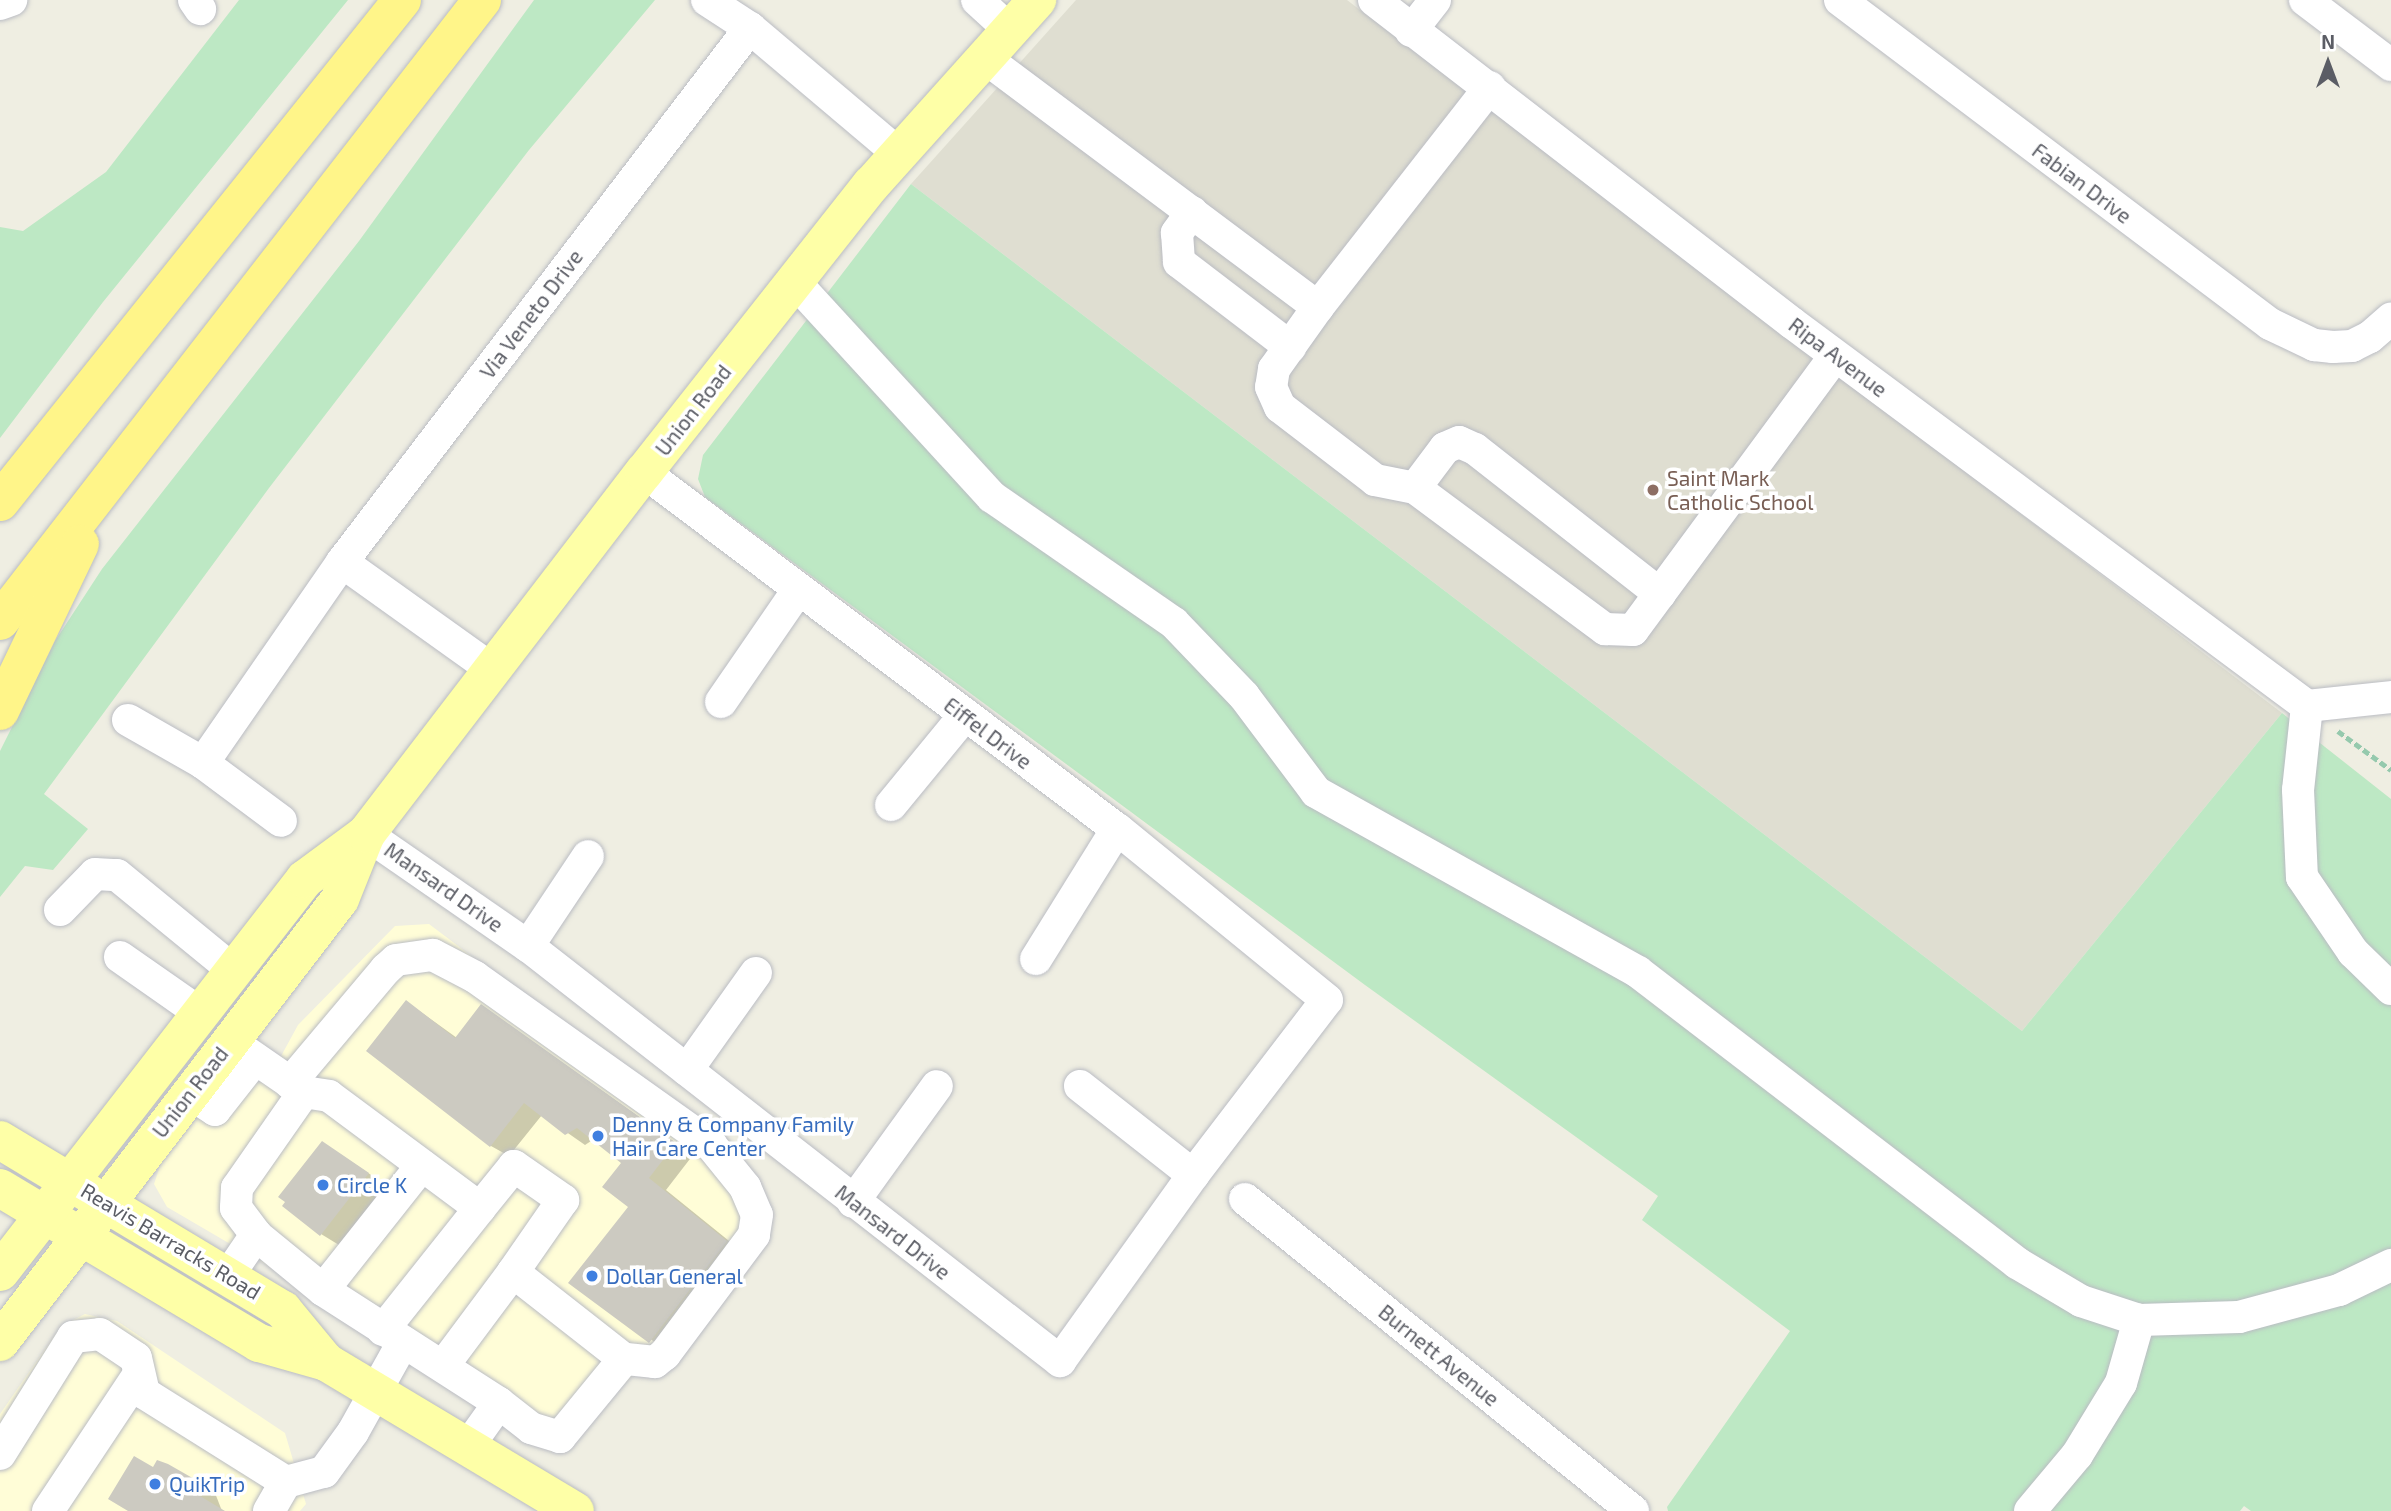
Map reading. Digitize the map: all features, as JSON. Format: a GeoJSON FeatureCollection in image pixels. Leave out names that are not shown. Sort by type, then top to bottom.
{"type":"FeatureCollection","features":[{"type":"Feature","properties":{"kind":"highway"},"geometry":{"type":"LineString","coordinates":[[0,502],[96,377],[268,171],[402,0]]}},
{"type":"Feature","properties":{"kind":"highway"},"geometry":{"type":"LineString","coordinates":[[0,621],[482,0]]}},
{"type":"Feature","properties":{"kind":"highway"},"geometry":{"type":"LineString","coordinates":[[0,459],[43,410],[96,377]]}},
{"type":"Feature","properties":{"kind":"highway"},"geometry":{"type":"LineString","coordinates":[[0,711],[113,476]]}},
{"type":"Feature","properties":{"kind":"main road","name":"Union Road"},"geometry":{"type":"LineString","coordinates":[[0,1342],[189,1093],[243,1050],[340,899],[366,834],[644,472],[794,281],[899,154],[1037,0]]}},
{"type":"Feature","properties":{"kind":"main road","name":"Union Road"},"geometry":{"type":"LineString","coordinates":[[0,1272],[305,879],[366,834]]}},
{"type":"Feature","properties":{"kind":"main road","name":"Reavis Barracks Road"},"geometry":{"type":"LineString","coordinates":[[0,1140],[283,1310],[326,1362]]}},
{"type":"Feature","properties":{"kind":"main road","name":"Reavis Barracks Road"},"geometry":{"type":"LineString","coordinates":[[0,1188],[259,1343],[326,1362],[470,1445],[575,1511]]}},
{"type":"Feature","properties":{"kind":"street"},"geometry":{"type":"LineString","coordinates":[[0,4],[11,0]]}},
{"type":"Feature","properties":{"kind":"street"},"geometry":{"type":"LineString","coordinates":[[707,0],[750,28],[899,154]]}},
{"type":"Feature","properties":{"kind":"street"},"geometry":{"type":"LineString","coordinates":[[976,0],[1010,30]]}},
{"type":"Feature","properties":{"kind":"street","name":"Ripa Avenue"},"geometry":{"type":"LineString","coordinates":[[1374,0],[1411,32],[1490,87],[1835,356],[2307,706]]}},
{"type":"Feature","properties":{"kind":"street"},"geometry":{"type":"LineString","coordinates":[[1411,32],[1435,0]]}},
{"type":"Feature","properties":{"kind":"street","name":"Fabian Drive"},"geometry":{"type":"LineString","coordinates":[[1840,0],[2270,324],[2315,345],[2333,347],[2352,346],[2370,337],[2391,319]]}},
{"type":"Feature","properties":{"kind":"street"},"geometry":{"type":"LineString","coordinates":[[2305,0],[2391,65]]}},
{"type":"Feature","properties":{"kind":"street","name":"Via Veneto Drive"},"geometry":{"type":"LineString","coordinates":[[203,763],[342,562],[750,28]]}},
{"type":"Feature","properties":{"kind":"street"},"geometry":{"type":"LineString","coordinates":[[985,58],[1318,307]]}},
{"type":"Feature","properties":{"kind":"street"},"geometry":{"type":"LineString","coordinates":[[1490,87],[1318,307],[1275,369],[1271,387],[1280,407],[1375,481],[1415,488],[1605,629],[1633,631],[1835,356]]}},
{"type":"Feature","properties":{"kind":"street"},"geometry":{"type":"LineString","coordinates":[[1192,212],[1177,233],[1179,262],[1290,347]]}},
{"type":"Feature","properties":{"kind":"street"},"geometry":{"type":"LineString","coordinates":[[794,281],[992,497],[1174,623],[1244,696],[1316,792],[1638,972],[2017,1264],[2081,1301],[2138,1320],[2239,1317],[2339,1290],[2391,1265]]}},
{"type":"Feature","properties":{"kind":"street"},"geometry":{"type":"LineString","coordinates":[[1415,488],[1445,448],[1459,442],[1467,445],[1660,594]]}},
{"type":"Feature","properties":{"kind":"street","name":"Eiffel Drive"},"geometry":{"type":"LineString","coordinates":[[644,472],[1117,829],[1327,1000]]}},
{"type":"Feature","properties":{"kind":"street"},"geometry":{"type":"LineString","coordinates":[[342,562],[492,670]]}},
{"type":"Feature","properties":{"kind":"street"},"geometry":{"type":"LineString","coordinates":[[721,702],[797,590]]}},
{"type":"Feature","properties":{"kind":"street"},"geometry":{"type":"LineString","coordinates":[[2391,697],[2307,706],[2298,790],[2302,877],[2353,952],[2391,989]]}},
{"type":"Feature","properties":{"kind":"street"},"geometry":{"type":"LineString","coordinates":[[891,805],[965,715]]}},
{"type":"Feature","properties":{"kind":"street"},"geometry":{"type":"LineString","coordinates":[[128,720],[203,763],[281,821]]}},
{"type":"Feature","properties":{"kind":"street"},"geometry":{"type":"LineString","coordinates":[[1035,959],[1117,829]]}},
{"type":"Feature","properties":{"kind":"street","name":"Mansard Drive"},"geometry":{"type":"LineString","coordinates":[[366,834],[528,946],[1060,1361],[1193,1175],[1327,1000]]}},
{"type":"Feature","properties":{"kind":"street"},"geometry":{"type":"LineString","coordinates":[[528,946],[588,856]]}},
{"type":"Feature","properties":{"kind":"street"},"geometry":{"type":"LineString","coordinates":[[61,910],[95,874],[117,875],[233,970]]}},
{"type":"Feature","properties":{"kind":"street"},"geometry":{"type":"LineString","coordinates":[[513,1272],[624,1359],[655,1362],[665,1354],[754,1235],[757,1215],[745,1187],[710,1145],[475,977],[433,955],[396,960],[297,1087],[237,1188],[236,1208],[256,1234],[323,1290],[499,1403],[531,1428],[560,1437],[624,1359]]}},
{"type":"Feature","properties":{"kind":"street"},"geometry":{"type":"LineString","coordinates":[[120,957],[200,1013]]}},
{"type":"Feature","properties":{"kind":"street"},"geometry":{"type":"LineString","coordinates":[[687,1070],[756,973]]}},
{"type":"Feature","properties":{"kind":"street"},"geometry":{"type":"LineString","coordinates":[[243,1050],[297,1087],[329,1096],[480,1208]]}},
{"type":"Feature","properties":{"kind":"street"},"geometry":{"type":"LineString","coordinates":[[853,1202],[937,1086]]}},
{"type":"Feature","properties":{"kind":"street"},"geometry":{"type":"LineString","coordinates":[[1080,1086],[1193,1175]]}},
{"type":"Feature","properties":{"kind":"street"},"geometry":{"type":"LineString","coordinates":[[323,1290],[422,1165]]}},
{"type":"Feature","properties":{"kind":"street"},"geometry":{"type":"LineString","coordinates":[[269,1511],[286,1482],[324,1472],[376,1391],[393,1336],[480,1208],[514,1166],[563,1200],[443,1366]]}},
{"type":"Feature","properties":{"kind":"street","name":"Burnett Avenue"},"geometry":{"type":"LineString","coordinates":[[1245,1199],[1633,1511]]}},
{"type":"Feature","properties":{"kind":"street"},"geometry":{"type":"LineString","coordinates":[[228,1276],[256,1234]]}},
{"type":"Feature","properties":{"kind":"street"},"geometry":{"type":"LineString","coordinates":[[2030,1511],[2077,1455],[2121,1383],[2138,1320]]}},
{"type":"Feature","properties":{"kind":"street"},"geometry":{"type":"LineString","coordinates":[[0,1454],[73,1337],[100,1334],[136,1358],[144,1393],[286,1482]]}},
{"type":"Feature","properties":{"kind":"street"},"geometry":{"type":"LineString","coordinates":[[58,1508],[139,1374]]}},
{"type":"Feature","properties":{"kind":"street"},"geometry":{"type":"LineString","coordinates":[[470,1445],[499,1403]]}},
{"type":"Feature","properties":{"kind":"path"},"geometry":{"type":"LineString","coordinates":[[2307,706],[2391,771]]}},
{"type":"Feature","properties":{"kind":"shaded area","name":"Saint Mark Catholic School"},"geometry":{"type":"Polygon","coordinates":[[[1076,0],[1347,0],[2282,713],[2022,1031],[911,184],[1076,0]]]}},
{"type":"Feature","properties":{"kind":"shaded area"},"geometry":{"type":"Polygon","coordinates":[[[429,924],[728,1150],[751,1227],[649,1361],[551,1452],[292,1280],[167,1207],[154,1184],[162,1160],[261,1042],[280,1058],[298,1025],[395,926],[429,924]]]}},
{"type":"Feature","properties":{"kind":"shaded area"},"geometry":{"type":"Polygon","coordinates":[[[85,1314],[117,1321],[285,1433],[306,1504],[300,1511],[0,1511],[0,1414],[61,1326],[85,1314]]]}},
{"type":"Feature","properties":{"kind":"green space"},"geometry":{"type":"Polygon","coordinates":[[[239,0],[348,0],[103,302],[0,438],[0,227],[23,231],[106,172],[239,0]]]}},
{"type":"Feature","properties":{"kind":"green space"},"geometry":{"type":"Polygon","coordinates":[[[534,0],[655,0],[529,150],[269,488],[44,794],[88,829],[53,870],[25,866],[0,897],[0,751],[55,641],[102,569],[359,241],[534,0]]]}},
{"type":"Feature","properties":{"kind":"green space"},"geometry":{"type":"Polygon","coordinates":[[[911,184],[2022,1031],[2282,713],[2391,799],[2391,1511],[2251,1511],[2244,1506],[2240,1511],[1668,1511],[1667,1507],[1790,1331],[1642,1220],[1658,1196],[1365,985],[705,497],[698,479],[703,455],[911,184]]]}},
{"type":"Feature","properties":{"kind":"building"},"geometry":{"type":"Polygon","coordinates":[[[406,1000],[455,1038],[481,1004],[676,1143],[649,1178],[727,1241],[649,1343],[568,1283],[628,1207],[602,1187],[621,1163],[577,1128],[565,1135],[524,1103],[490,1147],[366,1051],[406,1000]]]}},
{"type":"Feature","properties":{"kind":"building","name":"Circle K"},"geometry":{"type":"Polygon","coordinates":[[[322,1141],[369,1173],[320,1236],[282,1206],[285,1202],[278,1197],[322,1141]]]}},
{"type":"Feature","properties":{"kind":"building","name":"QuikTrip"},"geometry":{"type":"Polygon","coordinates":[[[134,1456],[153,1467],[157,1460],[168,1464],[196,1480],[204,1489],[200,1496],[225,1511],[128,1511],[108,1499],[134,1456]]]}},
{"type":"Feature","properties":{"kind":"place","name":"Saint Mark Catholic School"},"geometry":{"type":"Point","coordinates":[1653,490]}},
{"type":"Feature","properties":{"kind":"place","name":"Denny & Company Family Hair Care Center"},"geometry":{"type":"Point","coordinates":[598,1136]}},
{"type":"Feature","properties":{"kind":"place","name":"Circle K"},"geometry":{"type":"Point","coordinates":[323,1185]}},
{"type":"Feature","properties":{"kind":"place","name":"Dollar General"},"geometry":{"type":"Point","coordinates":[592,1276]}},
{"type":"Feature","properties":{"kind":"place","name":"QuikTrip"},"geometry":{"type":"Point","coordinates":[155,1484]}}]}
